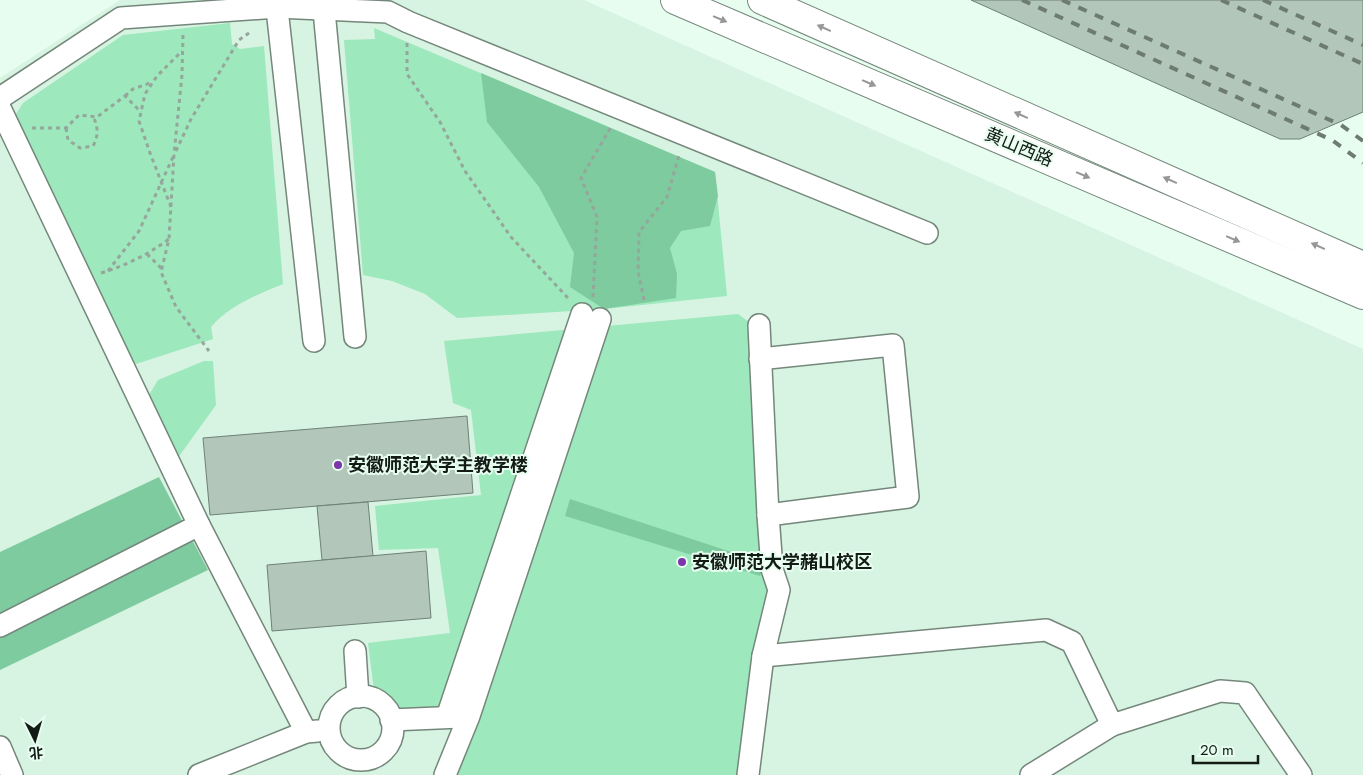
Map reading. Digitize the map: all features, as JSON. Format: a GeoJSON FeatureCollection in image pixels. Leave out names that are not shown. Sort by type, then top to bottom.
{"type":"FeatureCollection","features":[{"type":"Feature","properties":{"kind":"main road","name":"黄山西路"},"geometry":{"type":"LineString","coordinates":[[675,0],[1363,295]]}},
{"type":"Feature","properties":{"kind":"main road","name":"黄山西路"},"geometry":{"type":"LineString","coordinates":[[762,0],[1363,266]]}},
{"type":"Feature","properties":{"kind":"lane"},"geometry":{"type":"LineString","coordinates":[[323,4],[355,338]]}},
{"type":"Feature","properties":{"kind":"lane"},"geometry":{"type":"LineString","coordinates":[[0,98],[121,18],[323,4],[388,12],[408,22],[927,233]]}},
{"type":"Feature","properties":{"kind":"lane"},"geometry":{"type":"LineString","coordinates":[[277,7],[314,341]]}},
{"type":"Feature","properties":{"kind":"lane"},"geometry":{"type":"LineString","coordinates":[[0,108],[199,524],[306,732]]}},
{"type":"Feature","properties":{"kind":"lane"},"geometry":{"type":"LineString","coordinates":[[445,775],[470,716],[591,316]]}},
{"type":"Feature","properties":{"kind":"lane"},"geometry":{"type":"LineString","coordinates":[[447,718],[591,316]]}},
{"type":"Feature","properties":{"kind":"lane"},"geometry":{"type":"LineString","coordinates":[[748,775],[764,656],[779,590],[772,569],[758,326]]}},
{"type":"Feature","properties":{"kind":"lane"},"geometry":{"type":"LineString","coordinates":[[760,359],[893,345],[908,497],[768,515]]}},
{"type":"Feature","properties":{"kind":"lane"},"geometry":{"type":"LineString","coordinates":[[0,626],[199,524]]}},
{"type":"Feature","properties":{"kind":"lane"},"geometry":{"type":"LineString","coordinates":[[764,656],[1046,630],[1072,642],[1112,725]]}},
{"type":"Feature","properties":{"kind":"lane"},"geometry":{"type":"LineString","coordinates":[[355,651],[358,696]]}},
{"type":"Feature","properties":{"kind":"lane"},"geometry":{"type":"LineString","coordinates":[[1031,775],[1112,725],[1220,691],[1245,694],[1301,775]]}},
{"type":"Feature","properties":{"kind":"lane"},"geometry":{"type":"LineString","coordinates":[[358,696],[369,698],[387,710],[391,720],[393,731],[390,742],[384,751],[364,768],[337,750],[331,741],[329,721],[333,712],[348,699],[358,696]]}},
{"type":"Feature","properties":{"kind":"lane"},"geometry":{"type":"LineString","coordinates":[[391,720],[470,716]]}},
{"type":"Feature","properties":{"kind":"lane"},"geometry":{"type":"LineString","coordinates":[[199,775],[306,732],[329,731]]}},
{"type":"Feature","properties":{"kind":"lane"},"geometry":{"type":"LineString","coordinates":[[0,747],[12,775]]}},
{"type":"Feature","properties":{"kind":"path"},"geometry":{"type":"LineString","coordinates":[[108,270],[138,231],[192,119],[239,40],[277,7]]}},
{"type":"Feature","properties":{"kind":"path"},"geometry":{"type":"LineString","coordinates":[[183,13],[182,75],[174,154],[169,240],[161,272],[176,307],[209,351]]}},
{"type":"Feature","properties":{"kind":"path"},"geometry":{"type":"LineString","coordinates":[[408,22],[406,74],[440,122],[466,171],[511,237],[591,316]]}},
{"type":"Feature","properties":{"kind":"path"},"geometry":{"type":"LineString","coordinates":[[171,207],[139,121],[145,94],[153,82],[182,51]]}},
{"type":"Feature","properties":{"kind":"path"},"geometry":{"type":"LineString","coordinates":[[9,128],[66,128],[79,115],[97,117],[133,88],[153,82]]}},
{"type":"Feature","properties":{"kind":"path"},"geometry":{"type":"LineString","coordinates":[[125,96],[141,113]]}},
{"type":"Feature","properties":{"kind":"path"},"geometry":{"type":"LineString","coordinates":[[591,316],[597,217],[581,178],[623,108]]}},
{"type":"Feature","properties":{"kind":"path"},"geometry":{"type":"LineString","coordinates":[[66,128],[68,140],[80,148],[93,146],[97,138],[97,124],[92,116]]}},
{"type":"Feature","properties":{"kind":"path"},"geometry":{"type":"LineString","coordinates":[[644,300],[638,271],[639,232],[667,197],[685,134]]}},
{"type":"Feature","properties":{"kind":"path"},"geometry":{"type":"LineString","coordinates":[[81,278],[121,267],[169,240]]}},
{"type":"Feature","properties":{"kind":"path"},"geometry":{"type":"LineString","coordinates":[[147,254],[162,269]]}},
{"type":"Feature","properties":{"kind":"shaded area","name":"安徽师范大学赭山校区"},"geometry":{"type":"Polygon","coordinates":[[[120,0],[584,0],[1363,349],[1363,775],[0,775],[0,78],[120,0]]]}},
{"type":"Feature","properties":{"kind":"green space"},"geometry":{"type":"Polygon","coordinates":[[[230,23],[232,44],[240,49],[264,46],[283,284],[244,301],[218,319],[211,327],[213,339],[136,364],[126,353],[16,114],[23,103],[123,35],[230,23]]]}},
{"type":"Feature","properties":{"kind":"green space"},"geometry":{"type":"Polygon","coordinates":[[[374,28],[715,172],[727,296],[604,309],[457,318],[425,294],[392,281],[363,275],[344,40],[375,39],[374,28]]]}},
{"type":"Feature","properties":{"kind":"green space"},"geometry":{"type":"Polygon","coordinates":[[[481,73],[715,172],[718,196],[710,226],[681,231],[670,248],[677,274],[676,298],[604,309],[570,287],[574,253],[539,187],[487,122],[481,73]]]}},
{"type":"Feature","properties":{"kind":"green space"},"geometry":{"type":"Polygon","coordinates":[[[738,314],[753,325],[772,569],[748,775],[445,775],[469,716],[400,713],[390,699],[374,690],[368,643],[450,633],[438,548],[379,550],[375,506],[481,495],[471,410],[453,403],[444,341],[738,314]]]}},
{"type":"Feature","properties":{"kind":"green space"},"geometry":{"type":"Polygon","coordinates":[[[204,361],[213,361],[216,405],[177,459],[149,395],[158,380],[204,361]]]}},
{"type":"Feature","properties":{"kind":"green space"},"geometry":{"type":"Polygon","coordinates":[[[159,477],[208,570],[0,670],[0,552],[159,477]]]}},
{"type":"Feature","properties":{"kind":"green space"},"geometry":{"type":"Polygon","coordinates":[[[570,499],[765,563],[760,576],[565,516],[570,499]]]}},
{"type":"Feature","properties":{"kind":"building"},"geometry":{"type":"Polygon","coordinates":[[[971,0],[1363,0],[1363,112],[1300,139],[1280,139],[971,0]]]}},
{"type":"Feature","properties":{"kind":"building","name":"安徽师范大学主教学楼"},"geometry":{"type":"Polygon","coordinates":[[[467,416],[473,493],[210,515],[203,438],[467,416]]]}},
{"type":"Feature","properties":{"kind":"building"},"geometry":{"type":"Polygon","coordinates":[[[368,502],[373,556],[322,560],[317,506],[368,502]]]}},
{"type":"Feature","properties":{"kind":"building"},"geometry":{"type":"Polygon","coordinates":[[[426,551],[431,618],[272,631],[267,565],[426,551]]]}},
{"type":"Feature","properties":{"kind":"railway"},"geometry":{"type":"LineString","coordinates":[[1022,0],[1332,140],[1363,163]]}},
{"type":"Feature","properties":{"kind":"railway"},"geometry":{"type":"LineString","coordinates":[[1062,0],[1341,125],[1363,141]]}},
{"type":"Feature","properties":{"kind":"railway"},"geometry":{"type":"LineString","coordinates":[[1221,0],[1363,64]]}},
{"type":"Feature","properties":{"kind":"railway"},"geometry":{"type":"LineString","coordinates":[[1263,0],[1363,45]]}},
{"type":"Feature","properties":{"kind":"place","name":"安徽师范大学主教学楼"},"geometry":{"type":"Point","coordinates":[338,465]}},
{"type":"Feature","properties":{"kind":"place","name":"安徽师范大学赭山校区"},"geometry":{"type":"Point","coordinates":[682,562]}}]}
